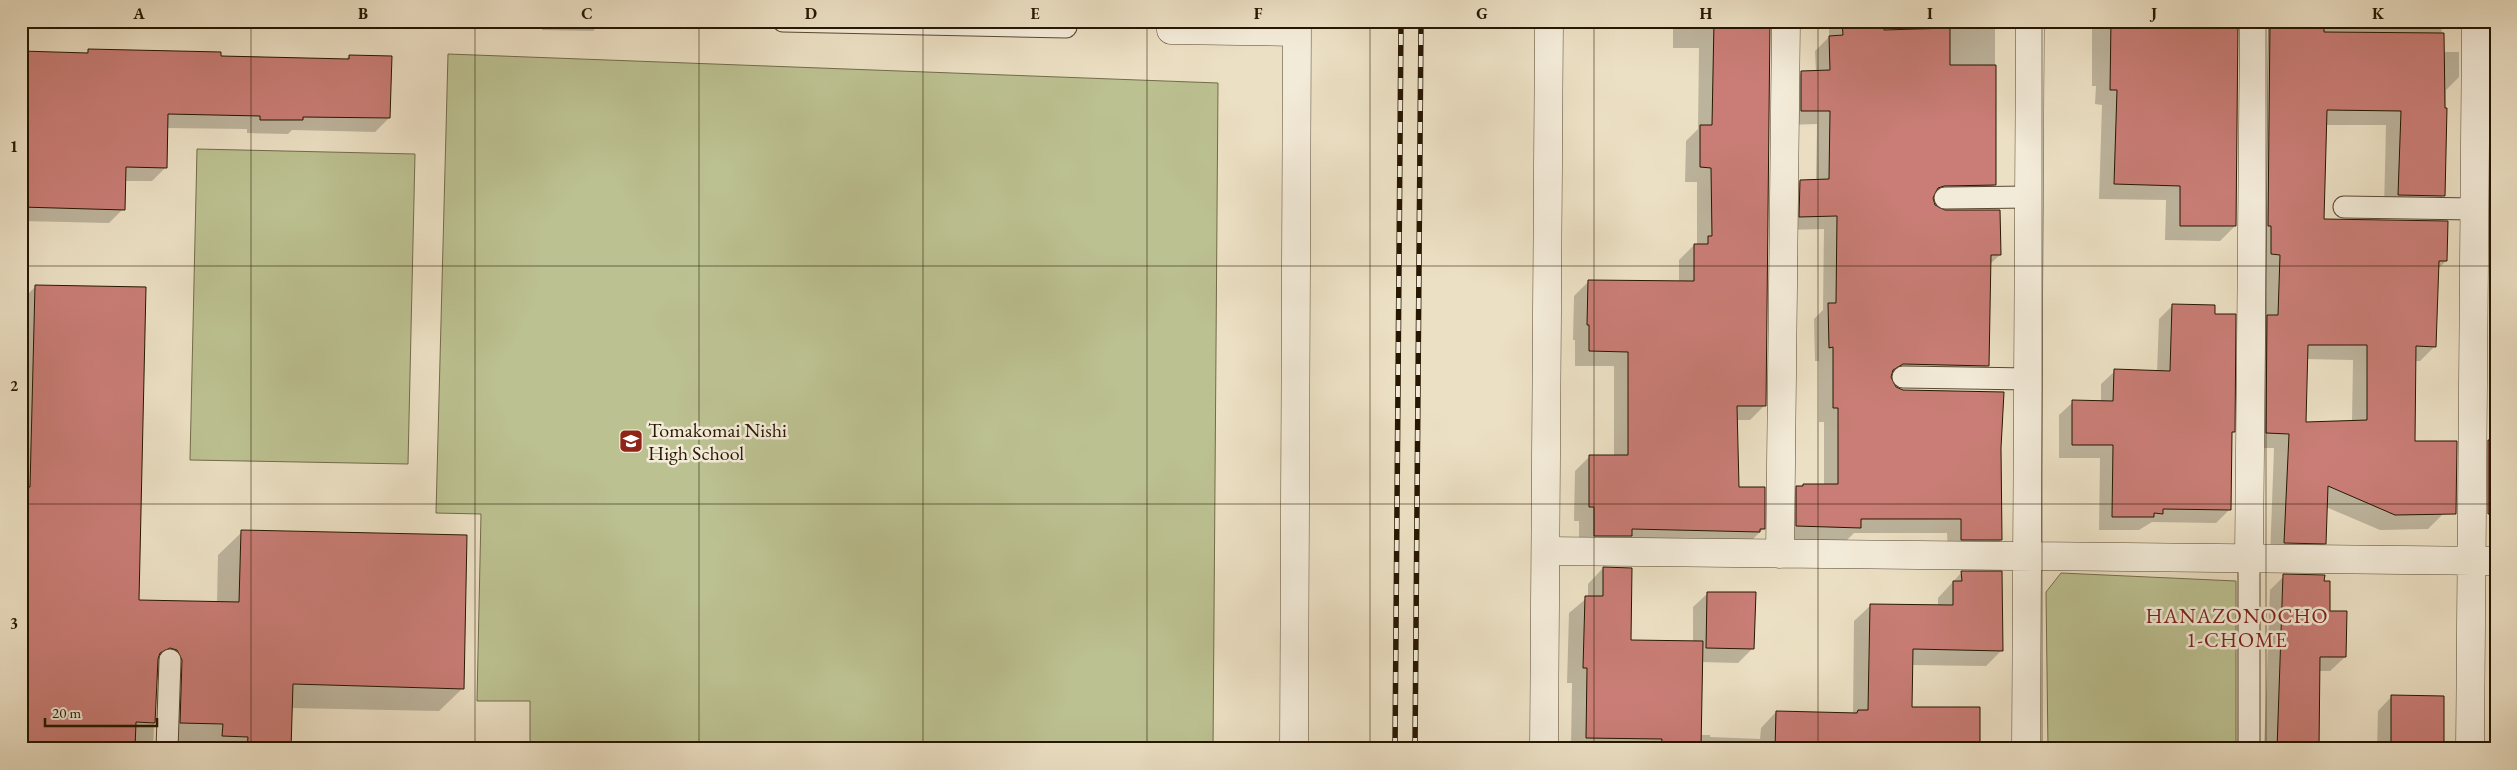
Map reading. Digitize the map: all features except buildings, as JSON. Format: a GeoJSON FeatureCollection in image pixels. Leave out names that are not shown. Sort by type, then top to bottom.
{"type":"FeatureCollection","features":[{"type":"Feature","properties":{"kind":"street"},"geometry":{"type":"LineString","coordinates":[[1171,21],[1171,30],[1297,26],[1294,749]]}},
{"type":"Feature","properties":{"kind":"street"},"geometry":{"type":"LineString","coordinates":[[1544,749],[1549,21]]}},
{"type":"Feature","properties":{"kind":"street"},"geometry":{"type":"LineString","coordinates":[[1780,554],[1786,21]]}},
{"type":"Feature","properties":{"kind":"street"},"geometry":{"type":"LineString","coordinates":[[2026,749],[2030,21]]}},
{"type":"Feature","properties":{"kind":"street"},"geometry":{"type":"LineString","coordinates":[[2250,558],[2254,21]]}},
{"type":"Feature","properties":{"kind":"street"},"geometry":{"type":"LineString","coordinates":[[2470,749],[2483,561],[2474,209],[2476,21]]}},
{"type":"Feature","properties":{"kind":"street"},"geometry":{"type":"LineString","coordinates":[[1546,551],[2483,561]]}},
{"type":"Feature","properties":{"kind":"lane"},"geometry":{"type":"LineString","coordinates":[[784,21],[1066,27],[1066,21]]}},
{"type":"Feature","properties":{"kind":"lane"},"geometry":{"type":"LineString","coordinates":[[1946,198],[2029,197]]}},
{"type":"Feature","properties":{"kind":"lane"},"geometry":{"type":"LineString","coordinates":[[2344,208],[2474,209]]}},
{"type":"Feature","properties":{"kind":"lane"},"geometry":{"type":"LineString","coordinates":[[1903,377],[2029,379]]}},
{"type":"Feature","properties":{"kind":"lane"},"geometry":{"type":"LineString","coordinates":[[2249,749],[2250,558]]}},
{"type":"Feature","properties":{"kind":"lane"},"geometry":{"type":"LineString","coordinates":[[167,749],[170,660]]}},
{"type":"Feature","properties":{"kind":"green space","name":"Tomakomai Nishi High School"},"geometry":{"type":"Polygon","coordinates":[[[448,54],[1218,83],[1213,749],[530,749],[530,701],[477,701],[481,514],[436,513],[448,54]]]}},
{"type":"Feature","properties":{"kind":"green space"},"geometry":{"type":"Polygon","coordinates":[[[197,149],[415,154],[408,464],[190,460],[197,149]]]}},
{"type":"Feature","properties":{"kind":"green space"},"geometry":{"type":"Polygon","coordinates":[[[2061,573],[2236,581],[2236,749],[2048,749],[2046,592],[2061,573]]]}},
{"type":"Feature","properties":{"kind":"railway"},"geometry":{"type":"LineString","coordinates":[[1395,749],[1401,21]]}},
{"type":"Feature","properties":{"kind":"railway"},"geometry":{"type":"LineString","coordinates":[[1415,749],[1421,21]]}},
{"type":"Feature","properties":{"kind":"place","name":"Tomakomai Nishi High School"},"geometry":{"type":"Point","coordinates":[631,441]}},
{"type":"Feature","properties":{"kind":"district","name":"HANAZONOCHO 1-CHOME"},"geometry":{"type":"Point","coordinates":[2237,627]}}]}
